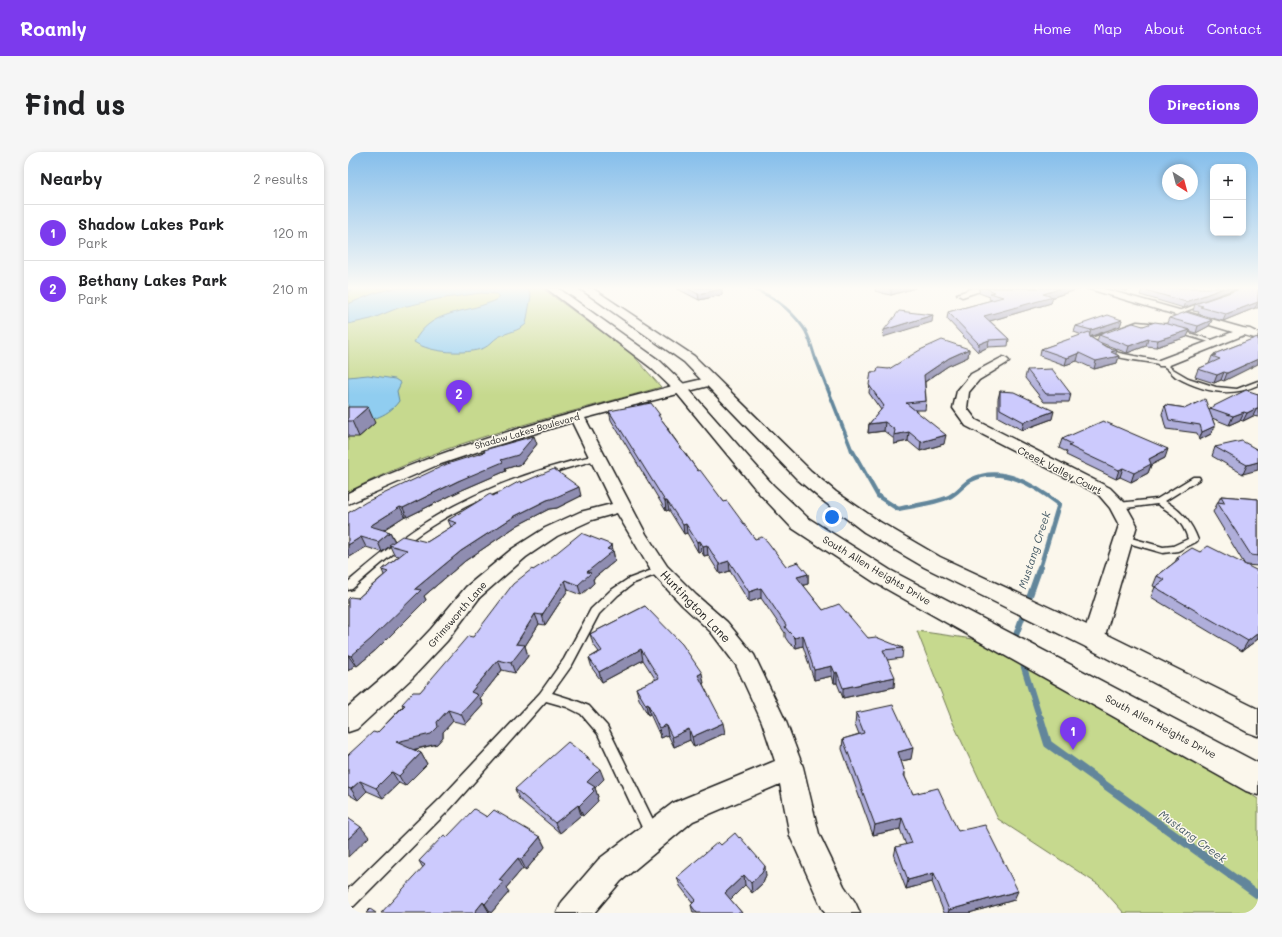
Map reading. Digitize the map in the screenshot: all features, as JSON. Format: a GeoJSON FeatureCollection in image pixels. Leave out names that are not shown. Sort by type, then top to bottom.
{"type":"FeatureCollection","features":[{"type":"Feature","properties":{"kind":"main road","name":"South Allen Heights Drive"},"geometry":{"type":"LineString","coordinates":[[599,324],[655,364],[680,388],[766,489],[800,522],[882,576],[974,628],[1072,679],[1258,780]]}},
{"type":"Feature","properties":{"kind":"main road"},"geometry":{"type":"LineString","coordinates":[[636,324],[689,360],[712,381],[804,474],[829,496],[872,527],[932,562],[1082,634],[1258,723]]}},
{"type":"Feature","properties":{"kind":"street"},"geometry":{"type":"LineString","coordinates":[[1214,324],[1258,336]]}},
{"type":"Feature","properties":{"kind":"street"},"geometry":{"type":"LineString","coordinates":[[1163,363],[1258,326]]}},
{"type":"Feature","properties":{"kind":"street","name":"Creek Valley Court"},"geometry":{"type":"LineString","coordinates":[[1003,361],[975,377],[963,391],[960,408],[971,423],[1104,491],[1118,506],[1128,525],[1124,539],[1082,634]]}},
{"type":"Feature","properties":{"kind":"street","name":"Shadow Lakes Boulevard"},"geometry":{"type":"LineString","coordinates":[[348,499],[399,475],[480,444],[577,417],[634,399],[712,381]]}},
{"type":"Feature","properties":{"kind":"street","name":"Huntington Lane"},"geometry":{"type":"LineString","coordinates":[[577,417],[596,457],[638,534],[660,570],[689,600],[719,627],[746,661],[774,722],[790,767],[806,836],[833,897],[844,913]]}},
{"type":"Feature","properties":{"kind":"street","name":"Grimsworth Lane"},"geometry":{"type":"LineString","coordinates":[[348,722],[404,672],[439,635],[473,592],[519,552],[551,532],[586,516],[623,506]]}},
{"type":"Feature","properties":{"kind":"street"},"geometry":{"type":"LineString","coordinates":[[573,913],[610,870],[683,812],[790,767]]}},
{"type":"Feature","properties":{"kind":"lane"},"geometry":{"type":"LineString","coordinates":[[1163,327],[1137,324],[1091,340],[1098,347],[1126,357],[1163,363],[1172,373],[1183,378],[1224,390],[1236,391],[1258,383]]}},
{"type":"Feature","properties":{"kind":"lane"},"geometry":{"type":"LineString","coordinates":[[1171,329],[1215,342]]}},
{"type":"Feature","properties":{"kind":"lane"},"geometry":{"type":"LineString","coordinates":[[348,587],[386,554],[407,539],[465,504],[526,478],[596,457]]}},
{"type":"Feature","properties":{"kind":"lane"},"geometry":{"type":"LineString","coordinates":[[1118,506],[1159,501],[1196,479]]}},
{"type":"Feature","properties":{"kind":"lane"},"geometry":{"type":"LineString","coordinates":[[1124,539],[1163,550],[1175,549],[1193,540],[1189,525],[1179,514],[1159,501]]}},
{"type":"Feature","properties":{"kind":"lane"},"geometry":{"type":"LineString","coordinates":[[348,900],[446,803],[544,696],[568,662],[595,612],[614,593],[631,581],[660,570]]}},
{"type":"Feature","properties":{"kind":"lane"},"geometry":{"type":"LineString","coordinates":[[544,696],[570,703],[585,710],[603,730],[653,836]]}},
{"type":"Feature","properties":{"kind":"green space"},"geometry":{"type":"Polygon","coordinates":[[[348,324],[590,324],[632,354],[661,387],[502,431],[462,444],[385,474],[348,492],[348,324]]]}},
{"type":"Feature","properties":{"kind":"green space"},"geometry":{"type":"Polygon","coordinates":[[[917,631],[973,639],[1021,663],[1223,776],[1258,799],[1258,913],[1124,913],[1099,885],[998,819],[953,723],[917,631]]]}},
{"type":"Feature","properties":{"kind":"water"},"geometry":{"type":"Polygon","coordinates":[[[430,324],[526,324],[517,330],[498,337],[484,348],[467,352],[439,351],[429,349],[414,342],[420,332],[430,324]]]}},
{"type":"Feature","properties":{"kind":"water"},"geometry":{"type":"Polygon","coordinates":[[[368,375],[395,379],[401,383],[397,391],[399,401],[388,412],[376,418],[348,425],[348,377],[368,375]]]}},
{"type":"Feature","properties":{"kind":"building"},"geometry":{"type":"Polygon","coordinates":[[[889,324],[905,324],[884,330],[889,324]]]}},
{"type":"Feature","properties":{"kind":"building"},"geometry":{"type":"Polygon","coordinates":[[[959,324],[992,324],[1009,339],[989,340],[979,344],[959,324]]]}},
{"type":"Feature","properties":{"kind":"building"},"geometry":{"type":"Polygon","coordinates":[[[1083,324],[1111,324],[1091,330],[1076,326],[1083,324]]]}},
{"type":"Feature","properties":{"kind":"building"},"geometry":{"type":"Polygon","coordinates":[[[1132,324],[1143,326],[1150,324],[1165,324],[1190,330],[1158,340],[1148,339],[1129,346],[1099,335],[1132,324]]]}},
{"type":"Feature","properties":{"kind":"building"},"geometry":{"type":"Polygon","coordinates":[[[1189,324],[1204,324],[1198,326],[1189,324]]]}},
{"type":"Feature","properties":{"kind":"building"},"geometry":{"type":"Polygon","coordinates":[[[1089,332],[1090,337],[1106,347],[1117,350],[1111,352],[1119,356],[1096,361],[1079,353],[1067,358],[1041,349],[1089,332]]]}},
{"type":"Feature","properties":{"kind":"building"},"geometry":{"type":"Polygon","coordinates":[[[1258,337],[1258,359],[1227,373],[1224,372],[1217,375],[1198,369],[1220,359],[1212,356],[1216,355],[1214,354],[1258,337]]]}},
{"type":"Feature","properties":{"kind":"building"},"geometry":{"type":"Polygon","coordinates":[[[942,340],[969,349],[949,358],[924,375],[926,401],[906,403],[946,435],[921,442],[909,432],[894,435],[895,430],[885,422],[869,424],[884,406],[869,385],[871,372],[877,372],[878,368],[889,369],[920,350],[942,340]]]}},
{"type":"Feature","properties":{"kind":"building"},"geometry":{"type":"Polygon","coordinates":[[[1052,369],[1071,394],[1046,394],[1027,370],[1052,369]]]}},
{"type":"Feature","properties":{"kind":"building"},"geometry":{"type":"Polygon","coordinates":[[[1246,390],[1258,394],[1258,408],[1247,413],[1244,412],[1233,416],[1210,408],[1246,390]]]}},
{"type":"Feature","properties":{"kind":"building"},"geometry":{"type":"Polygon","coordinates":[[[1000,391],[1014,392],[1054,411],[1024,422],[1000,409],[1000,391]]]}},
{"type":"Feature","properties":{"kind":"building"},"geometry":{"type":"Polygon","coordinates":[[[1205,399],[1215,426],[1202,432],[1200,425],[1169,420],[1165,405],[1186,408],[1205,399]]]}},
{"type":"Feature","properties":{"kind":"building"},"geometry":{"type":"Polygon","coordinates":[[[651,403],[668,428],[667,429],[698,471],[700,470],[724,502],[727,501],[755,539],[762,537],[767,541],[786,566],[798,562],[808,574],[797,577],[823,610],[839,604],[868,638],[876,637],[903,648],[883,650],[895,677],[843,688],[837,672],[835,673],[832,666],[814,670],[803,635],[795,638],[789,632],[785,627],[786,625],[761,588],[749,592],[729,561],[719,564],[707,545],[703,546],[700,541],[697,542],[686,524],[683,525],[667,501],[665,501],[609,411],[651,403]]]}},
{"type":"Feature","properties":{"kind":"building"},"geometry":{"type":"Polygon","coordinates":[[[348,407],[368,407],[352,421],[348,421],[348,407]]]}},
{"type":"Feature","properties":{"kind":"building"},"geometry":{"type":"Polygon","coordinates":[[[1103,421],[1168,449],[1149,459],[1151,464],[1134,473],[1123,468],[1119,470],[1087,455],[1069,446],[1072,444],[1062,439],[1103,421]]]}},
{"type":"Feature","properties":{"kind":"building"},"geometry":{"type":"Polygon","coordinates":[[[534,436],[518,455],[501,460],[503,462],[458,481],[403,508],[400,507],[370,526],[390,532],[378,542],[361,537],[348,545],[348,513],[366,502],[447,464],[485,452],[484,450],[534,436]]]}},
{"type":"Feature","properties":{"kind":"building"},"geometry":{"type":"Polygon","coordinates":[[[1242,441],[1258,450],[1258,462],[1247,465],[1215,447],[1242,441]]]}},
{"type":"Feature","properties":{"kind":"building"},"geometry":{"type":"Polygon","coordinates":[[[554,469],[579,487],[547,500],[515,516],[461,551],[415,589],[421,590],[371,639],[351,656],[348,655],[348,599],[350,597],[358,598],[388,572],[382,570],[407,550],[389,545],[402,536],[427,542],[457,523],[448,520],[490,494],[493,496],[520,481],[521,483],[554,469]]]}},
{"type":"Feature","properties":{"kind":"building"},"geometry":{"type":"Polygon","coordinates":[[[1221,496],[1258,499],[1258,556],[1251,555],[1217,502],[1225,503],[1221,496]]]}},
{"type":"Feature","properties":{"kind":"building"},"geometry":{"type":"Polygon","coordinates":[[[581,533],[612,545],[607,549],[613,551],[587,572],[591,573],[578,585],[565,580],[542,615],[535,614],[516,644],[525,645],[511,663],[498,660],[471,692],[478,695],[461,714],[448,710],[437,722],[438,727],[431,734],[396,742],[421,753],[399,776],[392,772],[376,788],[360,781],[351,789],[348,788],[348,755],[373,732],[377,733],[405,705],[402,704],[413,692],[420,692],[468,636],[473,637],[513,584],[532,569],[533,570],[544,563],[581,533]]]}},
{"type":"Feature","properties":{"kind":"building"},"geometry":{"type":"Polygon","coordinates":[[[1208,546],[1258,571],[1258,633],[1248,641],[1155,587],[1165,580],[1157,576],[1179,559],[1177,558],[1192,548],[1200,552],[1208,546]]]}},
{"type":"Feature","properties":{"kind":"building"},"geometry":{"type":"Polygon","coordinates":[[[645,606],[682,644],[702,673],[698,675],[723,723],[692,737],[689,729],[672,737],[666,725],[659,728],[648,704],[646,705],[636,688],[659,678],[641,649],[599,672],[589,658],[602,651],[590,634],[645,606]]]}},
{"type":"Feature","properties":{"kind":"building"},"geometry":{"type":"Polygon","coordinates":[[[893,705],[913,748],[898,752],[905,773],[904,775],[913,794],[938,788],[958,831],[985,825],[1018,891],[949,910],[934,873],[908,880],[896,847],[912,843],[902,818],[875,825],[843,739],[864,733],[856,713],[893,705]]]}},
{"type":"Feature","properties":{"kind":"building"},"geometry":{"type":"Polygon","coordinates":[[[568,742],[588,757],[586,758],[600,769],[587,782],[595,787],[592,789],[594,791],[579,806],[578,805],[555,823],[515,789],[568,742]]]}},
{"type":"Feature","properties":{"kind":"building"},"geometry":{"type":"Polygon","coordinates":[[[474,809],[487,817],[494,810],[540,837],[521,860],[518,858],[499,880],[503,882],[485,904],[483,902],[474,913],[381,913],[425,865],[419,861],[444,835],[447,837],[474,809]]]}},
{"type":"Feature","properties":{"kind":"building"},"geometry":{"type":"Polygon","coordinates":[[[348,818],[361,827],[348,839],[348,818]]]}},
{"type":"Feature","properties":{"kind":"building"},"geometry":{"type":"Polygon","coordinates":[[[735,833],[765,866],[762,873],[751,883],[744,875],[725,893],[742,913],[697,913],[691,905],[696,900],[677,877],[718,842],[721,845],[735,833]]]}},
{"type":"Feature","properties":{"kind":"building"},"geometry":{"type":"Polygon","coordinates":[[[370,909],[376,913],[366,913],[370,909]]]}},
{"type":"Feature","properties":{"kind":"waterway","name":"Mustang Creek"},"geometry":{"type":"LineString","coordinates":[[800,324],[809,339],[816,360]]}},
{"type":"Feature","properties":{"kind":"waterway","name":"Mustang Creek"},"geometry":{"type":"LineString","coordinates":[[816,359],[852,451]]}},
{"type":"Feature","properties":{"kind":"waterway","name":"Mustang Creek"},"geometry":{"type":"LineString","coordinates":[[852,450],[878,496],[898,509],[930,503],[949,497],[971,480],[994,474],[1018,479],[1039,490],[1059,504],[1040,568]]}},
{"type":"Feature","properties":{"kind":"waterway","name":"Mustang Creek"},"geometry":{"type":"LineString","coordinates":[[1016,642],[1015,638],[1040,567]]}},
{"type":"Feature","properties":{"kind":"waterway","name":"Mustang Creek"},"geometry":{"type":"LineString","coordinates":[[1022,661],[1040,719]]}},
{"type":"Feature","properties":{"kind":"waterway","name":"Mustang Creek"},"geometry":{"type":"LineString","coordinates":[[1040,718],[1048,744],[1258,895]]}},
{"type":"Feature","properties":{"kind":"place","name":"Bethany Lakes Park"},"geometry":{"type":"Point","coordinates":[459,413]}},
{"type":"Feature","properties":{"kind":"place","name":"Shadow Lakes Park"},"geometry":{"type":"Point","coordinates":[1073,750]}}]}
